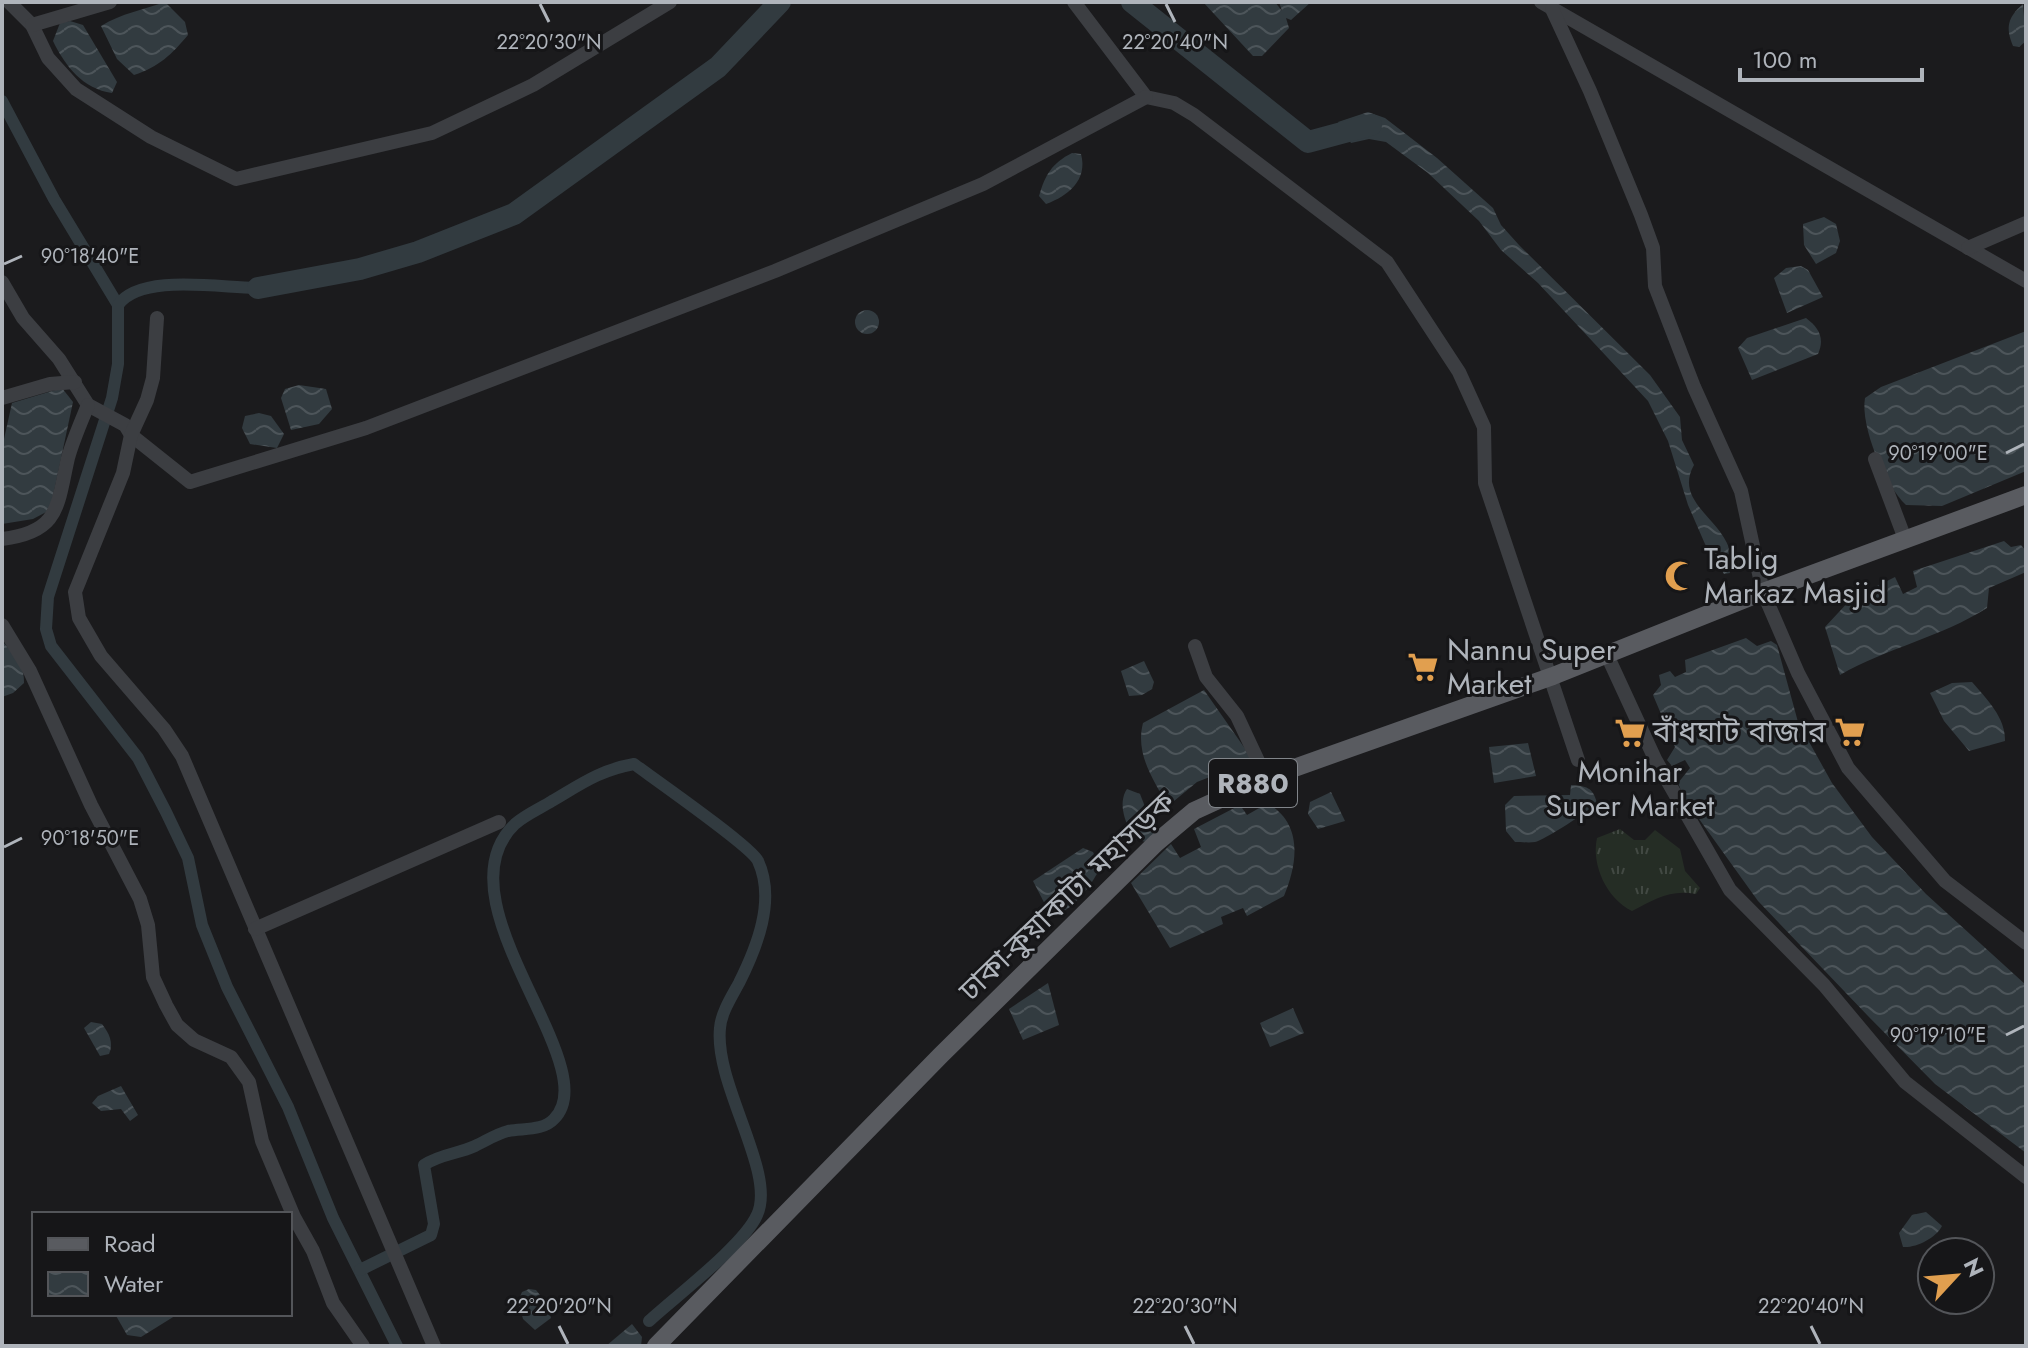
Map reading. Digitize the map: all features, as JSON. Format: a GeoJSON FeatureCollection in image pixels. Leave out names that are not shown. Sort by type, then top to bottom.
{"type":"FeatureCollection","features":[{"type":"Feature","properties":{"kind":"main road","name":"ঢাকা-কুয়াকাটা মহাসড়ক"},"geometry":{"type":"LineString","coordinates":[[656,1346],[930,1066],[1175,825],[1217,798],[1553,676],[1763,592],[2026,495]]}},
{"type":"Feature","properties":{"kind":"street"},"geometry":{"type":"LineString","coordinates":[[9,2],[32,25],[48,58],[76,89],[151,137],[236,179],[432,133],[533,85],[670,2]]}},
{"type":"Feature","properties":{"kind":"street"},"geometry":{"type":"LineString","coordinates":[[32,25],[110,2]]}},
{"type":"Feature","properties":{"kind":"street"},"geometry":{"type":"LineString","coordinates":[[1074,2],[1146,97],[1174,103],[1194,115],[1387,262],[1459,372],[1484,427],[1485,483],[1553,676],[1578,760]]}},
{"type":"Feature","properties":{"kind":"street"},"geometry":{"type":"LineString","coordinates":[[1546,6],[1729,107],[2026,281]]}},
{"type":"Feature","properties":{"kind":"street"},"geometry":{"type":"LineString","coordinates":[[1546,6],[1641,215],[1653,248],[1655,286],[1694,387],[1741,491],[1763,592],[1798,673],[1848,768],[1945,881],[2026,943]]}},
{"type":"Feature","properties":{"kind":"street"},"geometry":{"type":"LineString","coordinates":[[2,282],[23,318],[75,382],[88,405],[128,430],[190,482],[366,428],[915,214],[1050,150],[1146,97]]}},
{"type":"Feature","properties":{"kind":"street"},"geometry":{"type":"LineString","coordinates":[[1968,248],[2026,223]]}},
{"type":"Feature","properties":{"kind":"street"},"geometry":{"type":"LineString","coordinates":[[157,318],[153,378],[128,430],[123,473],[75,592],[79,618],[101,656],[164,729],[182,756],[434,1346]]}},
{"type":"Feature","properties":{"kind":"street"},"geometry":{"type":"LineString","coordinates":[[2,398],[50,384],[75,382]]}},
{"type":"Feature","properties":{"kind":"street"},"geometry":{"type":"LineString","coordinates":[[2,539],[32,534],[48,523],[59,502],[68,458],[88,405]]}},
{"type":"Feature","properties":{"kind":"street"},"geometry":{"type":"LineString","coordinates":[[1875,459],[1905,539]]}},
{"type":"Feature","properties":{"kind":"street"},"geometry":{"type":"LineString","coordinates":[[2,625],[30,671],[91,805],[140,899],[148,925],[153,977],[166,1005],[177,1025],[194,1040],[231,1057],[245,1074],[262,1141],[292,1212]]}},
{"type":"Feature","properties":{"kind":"street"},"geometry":{"type":"LineString","coordinates":[[1195,646],[1206,677],[1237,716],[1266,778]]}},
{"type":"Feature","properties":{"kind":"street"},"geometry":{"type":"LineString","coordinates":[[1607,655],[1655,759],[1730,890],[1792,951],[1905,1082],[2026,1177]]}},
{"type":"Feature","properties":{"kind":"street"},"geometry":{"type":"LineString","coordinates":[[255,929],[454,838],[499,822]]}},
{"type":"Feature","properties":{"kind":"street"},"geometry":{"type":"LineString","coordinates":[[292,1212],[313,1251],[333,1303],[363,1346]]}},
{"type":"Feature","properties":{"kind":"green space"},"geometry":{"type":"Polygon","coordinates":[[[1620,829],[1634,840],[1645,840],[1655,830],[1680,849],[1685,871],[1700,888],[1696,894],[1670,894],[1632,911],[1623,906],[1608,890],[1596,859],[1597,838],[1620,829]]]}},
{"type":"Feature","properties":{"kind":"water"},"geometry":{"type":"Polygon","coordinates":[[[165,2],[185,22],[188,35],[164,59],[134,75],[117,59],[101,26],[165,2]]]}},
{"type":"Feature","properties":{"kind":"water"},"geometry":{"type":"Polygon","coordinates":[[[1203,2],[1275,2],[1282,11],[1279,2],[1311,2],[1291,20],[1286,18],[1289,28],[1262,56],[1253,56],[1203,2]]]}},
{"type":"Feature","properties":{"kind":"water"},"geometry":{"type":"Polygon","coordinates":[[[2023,4],[2026,41],[2019,47],[2013,46],[2009,28],[2011,18],[2023,4]]]}},
{"type":"Feature","properties":{"kind":"water"},"geometry":{"type":"Polygon","coordinates":[[[70,21],[83,25],[117,82],[112,93],[92,87],[76,75],[58,50],[53,41],[60,23],[70,21]]]}},
{"type":"Feature","properties":{"kind":"water"},"geometry":{"type":"Polygon","coordinates":[[[1368,112],[1385,118],[1437,158],[1493,208],[1501,225],[1519,245],[1650,375],[1680,417],[1682,440],[1694,465],[1689,477],[1690,489],[1700,508],[1724,537],[1730,554],[1730,573],[1724,574],[1705,544],[1688,505],[1668,441],[1648,401],[1538,283],[1501,250],[1479,221],[1428,173],[1386,142],[1369,139],[1351,143],[1338,122],[1368,112]]]}},
{"type":"Feature","properties":{"kind":"water"},"geometry":{"type":"Polygon","coordinates":[[[1072,153],[1081,154],[1082,172],[1079,179],[1069,192],[1046,204],[1039,196],[1047,176],[1054,165],[1072,153]]]}},
{"type":"Feature","properties":{"kind":"water"},"geometry":{"type":"Polygon","coordinates":[[[1824,217],[1836,224],[1840,241],[1836,253],[1816,264],[1804,245],[1803,224],[1824,217]]]}},
{"type":"Feature","properties":{"kind":"water"},"geometry":{"type":"Polygon","coordinates":[[[1801,266],[1808,270],[1823,297],[1787,313],[1774,278],[1786,268],[1801,266]]]}},
{"type":"Feature","properties":{"kind":"water"},"geometry":{"type":"Polygon","coordinates":[[[867,310],[878,317],[879,322],[872,333],[867,334],[856,327],[855,322],[862,311],[867,310]]]}},
{"type":"Feature","properties":{"kind":"water"},"geometry":{"type":"Polygon","coordinates":[[[1806,318],[1820,334],[1818,354],[1752,380],[1738,348],[1747,338],[1806,318]]]}},
{"type":"Feature","properties":{"kind":"water"},"geometry":{"type":"Polygon","coordinates":[[[2026,331],[2026,471],[1942,506],[1906,505],[1890,484],[1876,455],[1866,424],[1865,398],[1881,387],[2026,331]]]}},
{"type":"Feature","properties":{"kind":"water"},"geometry":{"type":"Polygon","coordinates":[[[299,385],[326,389],[332,409],[319,424],[291,430],[281,398],[285,389],[299,385]]]}},
{"type":"Feature","properties":{"kind":"water"},"geometry":{"type":"Polygon","coordinates":[[[62,388],[73,402],[50,510],[33,519],[2,524],[2,448],[12,403],[62,388]]]}},
{"type":"Feature","properties":{"kind":"water"},"geometry":{"type":"Polygon","coordinates":[[[259,413],[271,416],[284,434],[277,448],[250,444],[242,428],[245,416],[259,413]]]}},
{"type":"Feature","properties":{"kind":"water"},"geometry":{"type":"Polygon","coordinates":[[[2004,541],[2011,547],[2021,545],[2026,551],[2026,572],[1989,588],[1987,608],[1840,675],[1825,627],[1851,599],[1895,577],[1903,594],[1917,587],[1913,571],[2004,541]]]}},
{"type":"Feature","properties":{"kind":"water"},"geometry":{"type":"Polygon","coordinates":[[[1746,638],[1757,646],[1771,641],[1777,645],[1798,722],[1832,783],[1872,837],[1926,894],[2026,985],[2026,1153],[1935,1084],[1868,1016],[1758,901],[1684,798],[1678,783],[1690,768],[1685,760],[1672,766],[1667,760],[1675,747],[1653,695],[1661,685],[1659,675],[1670,671],[1675,677],[1686,672],[1685,660],[1746,638]]]}},
{"type":"Feature","properties":{"kind":"water"},"geometry":{"type":"Polygon","coordinates":[[[4,643],[21,666],[24,683],[13,693],[2,697],[4,643]]]}},
{"type":"Feature","properties":{"kind":"water"},"geometry":{"type":"Polygon","coordinates":[[[1144,661],[1154,682],[1152,689],[1142,695],[1129,696],[1121,671],[1144,661]]]}},
{"type":"Feature","properties":{"kind":"water"},"geometry":{"type":"Polygon","coordinates":[[[1972,682],[1999,716],[2005,741],[1969,751],[1944,721],[1930,693],[1952,683],[1972,682]]]}},
{"type":"Feature","properties":{"kind":"water"},"geometry":{"type":"Polygon","coordinates":[[[1204,690],[1253,760],[1197,782],[1168,806],[1143,756],[1143,723],[1204,690]]]}},
{"type":"Feature","properties":{"kind":"water"},"geometry":{"type":"Polygon","coordinates":[[[1528,743],[1536,776],[1494,783],[1489,747],[1528,743]]]}},
{"type":"Feature","properties":{"kind":"water"},"geometry":{"type":"Polygon","coordinates":[[[1571,785],[1588,788],[1597,803],[1540,840],[1515,842],[1506,831],[1505,805],[1514,796],[1570,795],[1571,785]]]}},
{"type":"Feature","properties":{"kind":"water"},"geometry":{"type":"Polygon","coordinates":[[[1127,789],[1140,794],[1155,832],[1146,842],[1134,839],[1126,821],[1123,801],[1127,789]]]}},
{"type":"Feature","properties":{"kind":"water"},"geometry":{"type":"Polygon","coordinates":[[[1331,792],[1345,821],[1318,829],[1308,814],[1310,802],[1331,792]]]}},
{"type":"Feature","properties":{"kind":"water"},"geometry":{"type":"Polygon","coordinates":[[[1261,800],[1275,808],[1291,829],[1293,868],[1284,896],[1247,916],[1243,908],[1221,917],[1223,924],[1170,948],[1131,883],[1171,844],[1180,858],[1201,847],[1194,829],[1240,805],[1247,815],[1261,807],[1261,800]]]}},
{"type":"Feature","properties":{"kind":"water"},"geometry":{"type":"Polygon","coordinates":[[[1083,848],[1093,852],[1100,868],[1073,904],[1051,916],[1033,881],[1083,848]]]}},
{"type":"Feature","properties":{"kind":"water"},"geometry":{"type":"Polygon","coordinates":[[[1048,983],[1059,1025],[1023,1040],[1009,1009],[1048,983]]]}},
{"type":"Feature","properties":{"kind":"water"},"geometry":{"type":"Polygon","coordinates":[[[1293,1008],[1304,1033],[1270,1047],[1260,1023],[1293,1008]]]}},
{"type":"Feature","properties":{"kind":"water"},"geometry":{"type":"Polygon","coordinates":[[[91,1022],[102,1024],[107,1031],[111,1042],[109,1054],[100,1056],[84,1028],[91,1022]]]}},
{"type":"Feature","properties":{"kind":"water"},"geometry":{"type":"Polygon","coordinates":[[[121,1086],[138,1115],[130,1121],[121,1109],[101,1111],[92,1103],[98,1096],[121,1086]]]}},
{"type":"Feature","properties":{"kind":"water"},"geometry":{"type":"Polygon","coordinates":[[[1926,1212],[1942,1226],[1932,1236],[1916,1236],[1916,1245],[1903,1247],[1899,1233],[1912,1215],[1926,1212]]]}},
{"type":"Feature","properties":{"kind":"water"},"geometry":{"type":"Polygon","coordinates":[[[536,1290],[547,1304],[551,1318],[535,1330],[523,1319],[518,1301],[522,1292],[536,1290]]]}},
{"type":"Feature","properties":{"kind":"water"},"geometry":{"type":"Polygon","coordinates":[[[116,1316],[175,1316],[141,1337],[127,1335],[116,1316]]]}},
{"type":"Feature","properties":{"kind":"water"},"geometry":{"type":"Polygon","coordinates":[[[632,1324],[642,1337],[641,1346],[606,1346],[632,1324]]]}},
{"type":"Feature","properties":{"kind":"waterway"},"geometry":{"type":"LineString","coordinates":[[258,288],[360,269],[418,252],[514,214],[718,67],[780,2]]}},
{"type":"Feature","properties":{"kind":"waterway"},"geometry":{"type":"LineString","coordinates":[[1132,2],[1308,142],[1371,125]]}},
{"type":"Feature","properties":{"kind":"waterway"},"geometry":{"type":"LineString","coordinates":[[2,101],[54,199],[118,305]]}},
{"type":"Feature","properties":{"kind":"waterway"},"geometry":{"type":"LineString","coordinates":[[258,288],[182,284],[162,286],[129,295],[118,305],[118,364],[112,398],[48,597],[46,629],[51,646],[138,758],[166,812],[188,858],[202,925],[227,987],[288,1107],[333,1218],[397,1346]]}},
{"type":"Feature","properties":{"kind":"waterway"},"geometry":{"type":"LineString","coordinates":[[360,1270],[431,1235],[434,1224],[424,1165],[504,1132],[539,1127],[554,1119],[565,1094],[559,1061],[506,937],[495,895],[496,857],[515,824],[523,818],[591,778],[634,764],[752,853],[758,861],[765,891],[758,939],[720,1028],[726,1075],[759,1176],[761,1197],[757,1215],[724,1255],[649,1321]]}},
{"type":"Feature","properties":{"kind":"place","name":"Tablig Markaz Masjid"},"geometry":{"type":"Point","coordinates":[1680,576]}},
{"type":"Feature","properties":{"kind":"place","name":"Nannu Super Market"},"geometry":{"type":"Point","coordinates":[1423,667]}},
{"type":"Feature","properties":{"kind":"place","name":"বাঁধঘাট বাজার"},"geometry":{"type":"Point","coordinates":[1850,732]}},
{"type":"Feature","properties":{"kind":"place","name":"Monihar Super Market"},"geometry":{"type":"Point","coordinates":[1630,733]}}]}
